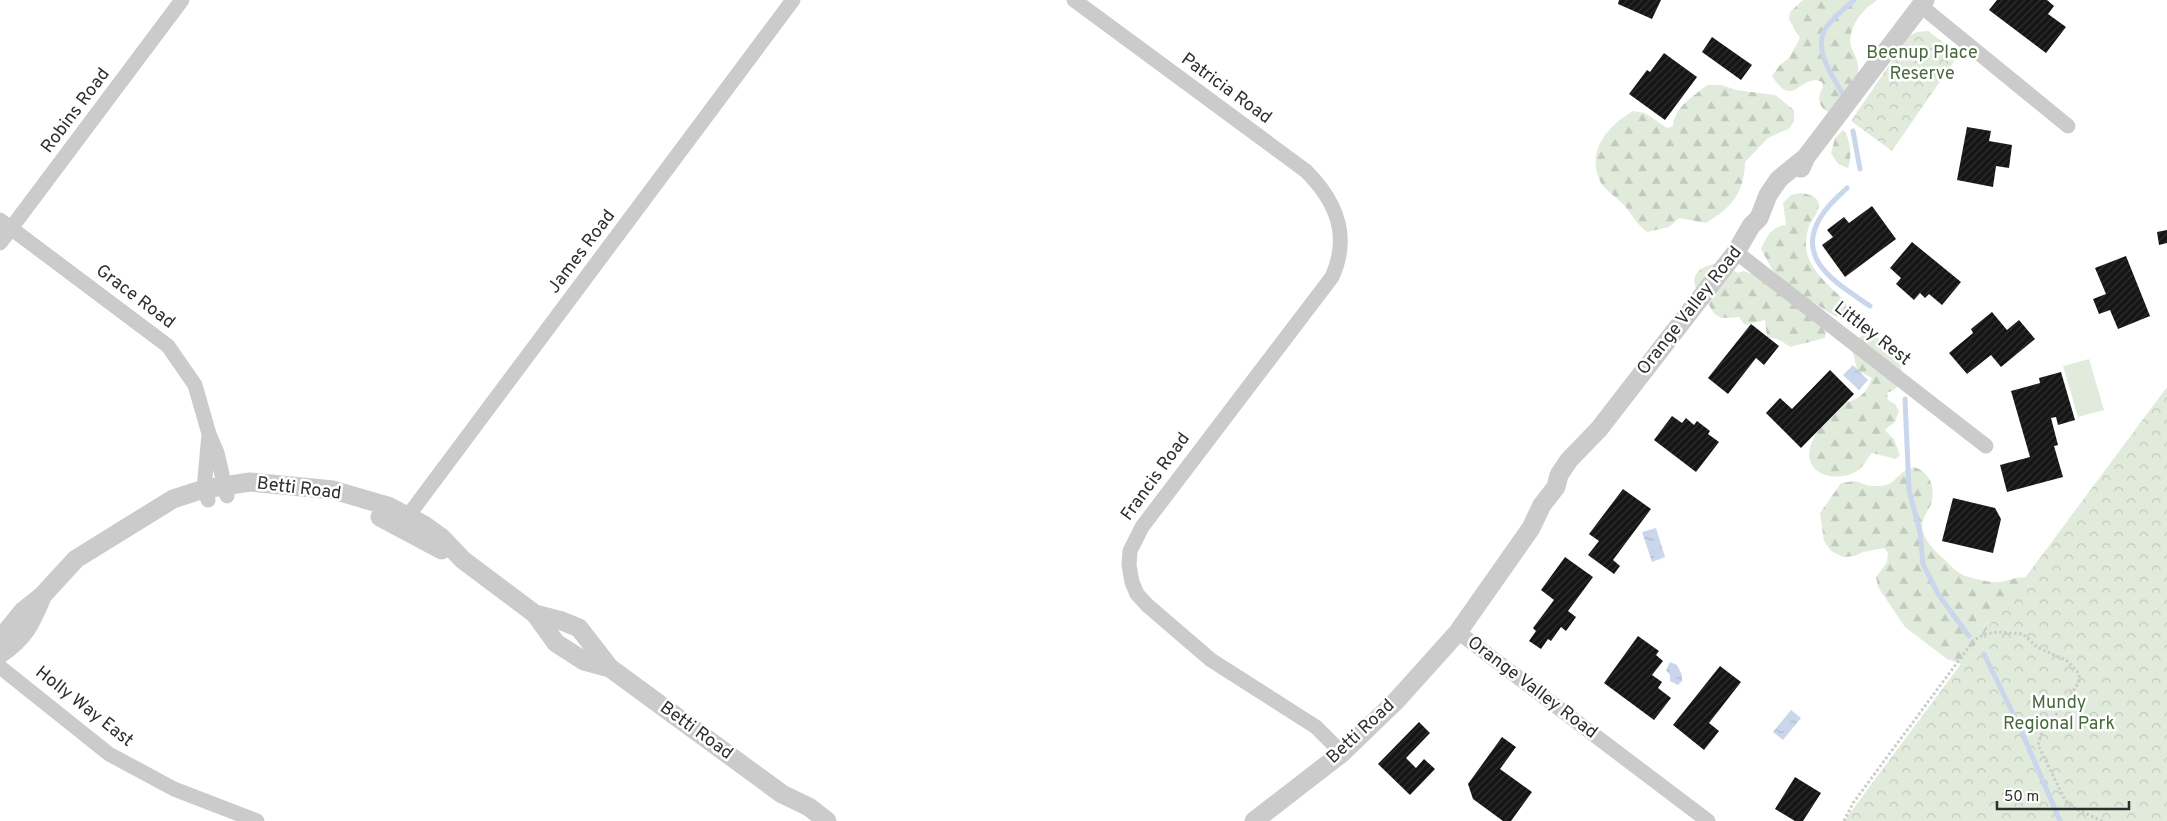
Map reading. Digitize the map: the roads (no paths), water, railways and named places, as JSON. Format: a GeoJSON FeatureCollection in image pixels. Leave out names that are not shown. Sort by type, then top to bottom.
{"type":"FeatureCollection","features":[{"type":"Feature","properties":{"kind":"street","name":"Robins Road"},"geometry":{"type":"LineString","coordinates":[[0,243],[6,224],[182,0]]}},
{"type":"Feature","properties":{"kind":"street","name":"James Road"},"geometry":{"type":"LineString","coordinates":[[404,522],[793,0]]}},
{"type":"Feature","properties":{"kind":"street","name":"Patricia Road"},"geometry":{"type":"LineString","coordinates":[[1074,0],[1306,170],[1322,187],[1331,201],[1339,224]]}},
{"type":"Feature","properties":{"kind":"street"},"geometry":{"type":"LineString","coordinates":[[1923,3],[2068,126]]}},
{"type":"Feature","properties":{"kind":"street","name":"Orange Valley Road"},"geometry":{"type":"LineString","coordinates":[[1708,821],[1458,632],[1531,528],[1555,507],[1560,500],[1599,429],[1740,246],[1765,225],[1771,217],[1780,195],[1799,172],[1806,157],[1923,3]]}},
{"type":"Feature","properties":{"kind":"street","name":"Grace Road"},"geometry":{"type":"LineString","coordinates":[[6,224],[168,346],[195,385],[209,434],[217,454],[226,491]]}},
{"type":"Feature","properties":{"kind":"street","name":"Francis Road"},"geometry":{"type":"LineString","coordinates":[[1339,224],[1340,251],[1338,264],[1332,277],[1142,527],[1130,551],[1129,565],[1132,582],[1137,594],[1158,616],[1211,660],[1316,727],[1342,753]]}},
{"type":"Feature","properties":{"kind":"street","name":"Littley Rest"},"geometry":{"type":"LineString","coordinates":[[1740,246],[1986,446]]}},
{"type":"Feature","properties":{"kind":"street","name":"Grace Road"},"geometry":{"type":"LineString","coordinates":[[206,494],[209,434]]}},
{"type":"Feature","properties":{"kind":"street","name":"Betti Road"},"geometry":{"type":"LineString","coordinates":[[0,643],[6,632],[23,611],[42,596],[76,558],[150,512],[179,508],[206,494],[226,491],[296,496],[335,502],[389,520],[404,522],[463,560],[535,614],[556,643],[584,661],[610,668]]}},
{"type":"Feature","properties":{"kind":"street","name":"Betti Road"},"geometry":{"type":"LineString","coordinates":[[0,654],[16,643],[32,622],[42,596]]}},
{"type":"Feature","properties":{"kind":"street","name":"Betti Road"},"geometry":{"type":"LineString","coordinates":[[535,614],[562,621],[579,628],[610,668],[782,794],[808,821]]}},
{"type":"Feature","properties":{"kind":"street","name":"Betti Road"},"geometry":{"type":"LineString","coordinates":[[1254,821],[1342,753],[1396,701],[1458,632]]}},
{"type":"Feature","properties":{"kind":"street","name":"Holly Way East"},"geometry":{"type":"LineString","coordinates":[[0,668],[109,754],[174,789],[256,821]]}},
{"type":"Feature","properties":{"kind":"street","name":"Betti Road"},"geometry":{"type":"LineString","coordinates":[[782,794],[809,807],[827,821]]}},
{"type":"Feature","properties":{"kind":"water"},"geometry":{"type":"Polygon","coordinates":[[[1853,365],[1868,380],[1859,390],[1843,375],[1853,365]]]}},
{"type":"Feature","properties":{"kind":"water"},"geometry":{"type":"Polygon","coordinates":[[[1656,528],[1665,557],[1652,562],[1642,532],[1656,528]]]}},
{"type":"Feature","properties":{"kind":"water"},"geometry":{"type":"Polygon","coordinates":[[[1670,662],[1677,665],[1682,675],[1682,681],[1678,685],[1670,681],[1670,675],[1666,670],[1670,662]]]}},
{"type":"Feature","properties":{"kind":"water"},"geometry":{"type":"Polygon","coordinates":[[[1791,710],[1801,718],[1783,740],[1773,732],[1791,710]]]}},
{"type":"Feature","properties":{"kind":"waterway"},"geometry":{"type":"LineString","coordinates":[[1844,96],[1823,56],[1822,39],[1824,31],[1830,22],[1854,0]]}},
{"type":"Feature","properties":{"kind":"waterway"},"geometry":{"type":"LineString","coordinates":[[1853,131],[1860,169]]}},
{"type":"Feature","properties":{"kind":"waterway"},"geometry":{"type":"LineString","coordinates":[[1847,188],[1828,207],[1817,224],[1812,239],[1814,253],[1820,265],[1830,276],[1842,287],[1870,306]]}},
{"type":"Feature","properties":{"kind":"waterway"},"geometry":{"type":"LineString","coordinates":[[1905,399],[1909,490],[1920,532],[1923,564],[1938,594],[1969,636]]}},
{"type":"Feature","properties":{"kind":"waterway"},"geometry":{"type":"LineString","coordinates":[[1984,654],[2021,730],[2060,821]]}},
{"type":"Feature","properties":{"kind":"park label","name":"Beenup Place Reserve"},"geometry":{"type":"Point","coordinates":[1922,63]}},
{"type":"Feature","properties":{"kind":"park label","name":"Mundy Regional Park"},"geometry":{"type":"Point","coordinates":[2059,713]}}]}
